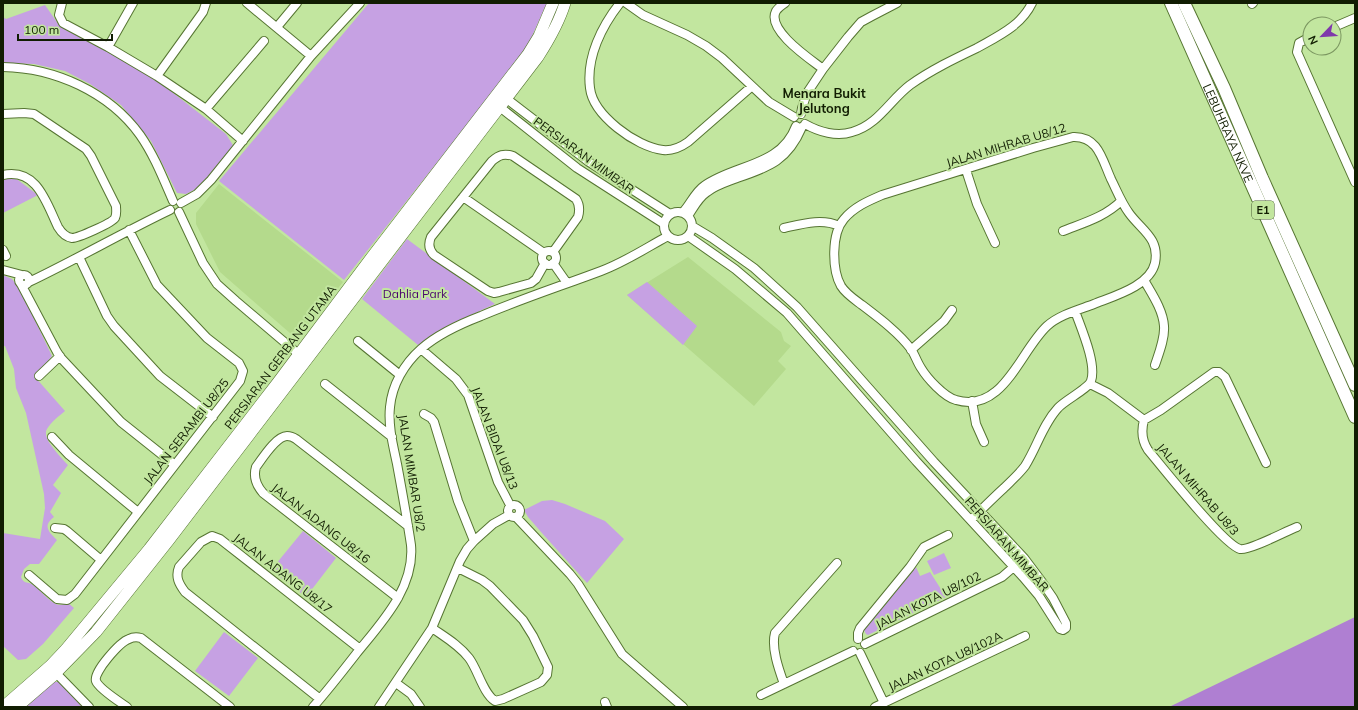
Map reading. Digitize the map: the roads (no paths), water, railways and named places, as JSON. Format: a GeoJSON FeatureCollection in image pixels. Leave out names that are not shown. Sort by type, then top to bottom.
{"type":"FeatureCollection","features":[{"type":"Feature","properties":{"kind":"highway","name":"LEBUHRAYA NKVE"},"geometry":{"type":"LineString","coordinates":[[1171,3],[1355,417]]}},
{"type":"Feature","properties":{"kind":"highway","name":"LEBUHRAYA NKVE"},"geometry":{"type":"LineString","coordinates":[[1184,3],[1224,88],[1262,178],[1355,385]]}},
{"type":"Feature","properties":{"kind":"main road","name":"PERSIARAN GERBANG UTAMA"},"geometry":{"type":"LineString","coordinates":[[499,100],[534,45],[544,26],[553,3]]}},
{"type":"Feature","properties":{"kind":"main road","name":"PERSIARAN GERBANG UTAMA"},"geometry":{"type":"LineString","coordinates":[[17,707],[53,670],[96,632],[169,540],[302,357],[499,100],[547,43],[560,19],[565,3]]}},
{"type":"Feature","properties":{"kind":"main road","name":"PERSIARAN GERBANG UTAMA"},"geometry":{"type":"LineString","coordinates":[[3,707],[53,670]]}},
{"type":"Feature","properties":{"kind":"street"},"geometry":{"type":"LineString","coordinates":[[62,3],[59,14],[64,23],[157,76],[206,110],[243,142]]}},
{"type":"Feature","properties":{"kind":"street"},"geometry":{"type":"LineString","coordinates":[[108,47],[133,3]]}},
{"type":"Feature","properties":{"kind":"street"},"geometry":{"type":"LineString","coordinates":[[157,76],[203,12],[206,3]]}},
{"type":"Feature","properties":{"kind":"street"},"geometry":{"type":"LineString","coordinates":[[247,3],[311,56]]}},
{"type":"Feature","properties":{"kind":"street"},"geometry":{"type":"LineString","coordinates":[[277,27],[297,3]]}},
{"type":"Feature","properties":{"kind":"street"},"geometry":{"type":"LineString","coordinates":[[170,210],[169,205],[190,198],[203,189],[243,142],[311,56],[360,3]]}},
{"type":"Feature","properties":{"kind":"street"},"geometry":{"type":"LineString","coordinates":[[620,3],[605,25],[596,43],[591,63],[590,89],[596,105],[609,121],[631,137],[655,149],[672,150],[681,147],[751,87]]}},
{"type":"Feature","properties":{"kind":"street"},"geometry":{"type":"LineString","coordinates":[[626,3],[643,15],[687,35],[706,46],[722,58],[751,87],[769,102],[806,118],[783,148],[704,186],[686,214]]}},
{"type":"Feature","properties":{"kind":"street"},"geometry":{"type":"LineString","coordinates":[[785,3],[776,10],[774,21],[776,27],[783,36],[823,69]]}},
{"type":"Feature","properties":{"kind":"street"},"geometry":{"type":"LineString","coordinates":[[897,3],[862,22],[823,69],[807,93],[798,115],[793,120],[801,125],[837,134],[845,134],[859,130],[875,119],[900,93],[918,79],[1009,30],[1024,16],[1032,3]]}},
{"type":"Feature","properties":{"kind":"street"},"geometry":{"type":"LineString","coordinates":[[1342,25],[1354,22]]}},
{"type":"Feature","properties":{"kind":"street"},"geometry":{"type":"LineString","coordinates":[[206,110],[264,41]]}},
{"type":"Feature","properties":{"kind":"street"},"geometry":{"type":"LineString","coordinates":[[1302,41],[1299,43],[1298,46],[1297,52],[1299,59],[1355,182]]}},
{"type":"Feature","properties":{"kind":"street"},"geometry":{"type":"LineString","coordinates":[[3,66],[42,71],[60,77],[87,90],[115,110],[139,134],[147,146],[177,202],[182,207],[179,212]]}},
{"type":"Feature","properties":{"kind":"street","name":"PERSIARAN MIMBAR"},"geometry":{"type":"LineString","coordinates":[[499,100],[589,162],[670,214]]}},
{"type":"Feature","properties":{"kind":"street","name":"PERSIARAN MIMBAR"},"geometry":{"type":"LineString","coordinates":[[499,100],[577,168],[664,224]]}},
{"type":"Feature","properties":{"kind":"street"},"geometry":{"type":"LineString","coordinates":[[3,114],[34,114],[86,148],[116,206],[115,218],[110,222],[77,238],[68,236],[60,231],[38,187],[28,179],[17,174],[3,175]]}},
{"type":"Feature","properties":{"kind":"street","name":"JALAN MIHRAB U8/12"},"geometry":{"type":"LineString","coordinates":[[1065,138],[1084,138],[1094,143],[1121,201],[1134,220],[1152,239],[1155,246],[1156,258],[1150,274],[1144,280],[1122,292],[1057,319],[1045,328],[999,390],[986,398],[972,401],[955,400],[944,393],[922,370],[911,350],[882,321],[850,296],[842,286],[837,276],[835,265],[835,246],[839,226],[842,221],[854,210],[868,201],[896,190],[966,170],[1065,138]]}},
{"type":"Feature","properties":{"kind":"street"},"geometry":{"type":"LineString","coordinates":[[505,154],[513,156],[576,199],[580,207],[578,217],[553,252],[556,258],[549,263],[532,283],[503,292],[494,293],[488,291],[434,255],[429,246],[430,240],[496,157],[505,154]]}},
{"type":"Feature","properties":{"kind":"street"},"geometry":{"type":"LineString","coordinates":[[966,170],[978,204],[995,243]]}},
{"type":"Feature","properties":{"kind":"street"},"geometry":{"type":"LineString","coordinates":[[463,197],[544,253]]}},
{"type":"Feature","properties":{"kind":"street"},"geometry":{"type":"LineString","coordinates":[[1063,231],[1100,216],[1115,207],[1121,201]]}},
{"type":"Feature","properties":{"kind":"street"},"geometry":{"type":"LineString","coordinates":[[6,271],[24,280],[47,273],[170,210],[173,212],[179,212]]}},
{"type":"Feature","properties":{"kind":"street"},"geometry":{"type":"LineString","coordinates":[[179,212],[203,263],[217,284],[236,302],[302,357]]}},
{"type":"Feature","properties":{"kind":"street"},"geometry":{"type":"LineString","coordinates":[[674,212],[686,214],[692,226],[688,236],[680,240],[668,236],[664,224],[665,220],[674,212]]}},
{"type":"Feature","properties":{"kind":"street"},"geometry":{"type":"LineString","coordinates":[[784,228],[820,222],[831,223],[839,226]]}},
{"type":"Feature","properties":{"kind":"street","name":"PERSIARAN MIMBAR"},"geometry":{"type":"LineString","coordinates":[[688,236],[735,269],[787,313],[916,461],[1014,567],[1039,596],[1060,629],[1065,629],[1067,624],[1053,598],[1024,558],[934,462],[797,307],[754,268],[712,238],[692,226]]}},
{"type":"Feature","properties":{"kind":"street","name":"JALAN SERAMBI U8/25"},"geometry":{"type":"LineString","coordinates":[[29,575],[57,599],[67,600],[75,594],[243,376],[242,368],[239,363],[207,338],[157,285],[129,230]]}},
{"type":"Feature","properties":{"kind":"street","name":"JALAN MIMBAR U8/2"},"geometry":{"type":"LineString","coordinates":[[313,707],[380,625],[406,583],[411,566],[412,552],[389,415],[391,397],[400,376],[414,356],[442,334],[467,322],[601,271],[624,261],[668,236]]}},
{"type":"Feature","properties":{"kind":"street"},"geometry":{"type":"LineString","coordinates":[[544,253],[549,251],[553,252]]}},
{"type":"Feature","properties":{"kind":"street"},"geometry":{"type":"LineString","coordinates":[[544,253],[542,257],[567,283]]}},
{"type":"Feature","properties":{"kind":"street"},"geometry":{"type":"LineString","coordinates":[[79,257],[107,316],[114,326],[160,376],[212,417]]}},
{"type":"Feature","properties":{"kind":"street"},"geometry":{"type":"LineString","coordinates":[[24,280],[30,301],[60,356],[121,422],[175,465]]}},
{"type":"Feature","properties":{"kind":"street"},"geometry":{"type":"LineString","coordinates":[[1144,280],[1158,307],[1164,325],[1164,336],[1155,365]]}},
{"type":"Feature","properties":{"kind":"street"},"geometry":{"type":"LineString","coordinates":[[911,350],[944,321],[952,310]]}},
{"type":"Feature","properties":{"kind":"street"},"geometry":{"type":"LineString","coordinates":[[971,520],[1021,471],[1050,418],[1059,406],[1090,384],[1092,373],[1089,350],[1075,311]]}},
{"type":"Feature","properties":{"kind":"street"},"geometry":{"type":"LineString","coordinates":[[358,342],[400,376]]}},
{"type":"Feature","properties":{"kind":"street","name":"JALAN BIDAI U8/13"},"geometry":{"type":"LineString","coordinates":[[421,349],[456,379],[468,395],[498,482],[510,506]]}},
{"type":"Feature","properties":{"kind":"street"},"geometry":{"type":"LineString","coordinates":[[39,376],[60,356]]}},
{"type":"Feature","properties":{"kind":"street"},"geometry":{"type":"LineString","coordinates":[[1090,384],[1108,393],[1144,420],[1161,410],[1210,374],[1219,372],[1225,377],[1266,463]]}},
{"type":"Feature","properties":{"kind":"street"},"geometry":{"type":"LineString","coordinates":[[325,384],[392,438]]}},
{"type":"Feature","properties":{"kind":"street"},"geometry":{"type":"LineString","coordinates":[[972,401],[974,418],[984,442]]}},
{"type":"Feature","properties":{"kind":"street"},"geometry":{"type":"LineString","coordinates":[[424,414],[431,418],[434,422],[458,500],[474,541]]}},
{"type":"Feature","properties":{"kind":"street","name":"JALAN MIHRAB U8/3"},"geometry":{"type":"LineString","coordinates":[[1144,420],[1143,442],[1148,450],[1216,531],[1233,546],[1241,550],[1251,548],[1297,527]]}},
{"type":"Feature","properties":{"kind":"street","name":"JALAN ADANG U8/16"},"geometry":{"type":"LineString","coordinates":[[398,598],[263,493],[257,484],[254,472],[256,467],[281,437],[286,436],[296,439],[408,526]]}},
{"type":"Feature","properties":{"kind":"street"},"geometry":{"type":"LineString","coordinates":[[52,437],[69,455],[138,512]]}},
{"type":"Feature","properties":{"kind":"street"},"geometry":{"type":"LineString","coordinates":[[379,707],[432,628],[463,556],[474,541],[493,524],[513,516],[520,514],[520,509],[515,504],[510,506],[508,510],[513,516],[574,579],[622,654],[683,707]]}},
{"type":"Feature","properties":{"kind":"street"},"geometry":{"type":"LineString","coordinates":[[54,528],[60,528],[67,531],[101,560]]}},
{"type":"Feature","properties":{"kind":"street"},"geometry":{"type":"LineString","coordinates":[[761,695],[857,652],[864,651],[858,633],[860,628],[910,567],[924,547],[948,535]]}},
{"type":"Feature","properties":{"kind":"street","name":"JALAN ADANG U8/17"},"geometry":{"type":"LineString","coordinates":[[320,699],[185,592],[177,577],[179,567],[206,539],[212,536],[220,539],[360,649]]}},
{"type":"Feature","properties":{"kind":"street","name":"JALAN KOTA U8/102"},"geometry":{"type":"LineString","coordinates":[[862,642],[1002,577],[1024,558]]}},
{"type":"Feature","properties":{"kind":"street"},"geometry":{"type":"LineString","coordinates":[[784,684],[778,669],[774,638],[775,633],[837,563]]}},
{"type":"Feature","properties":{"kind":"street"},"geometry":{"type":"LineString","coordinates":[[432,628],[465,653],[471,660],[489,696],[495,701],[503,699],[541,682],[547,675],[548,667],[533,636],[523,620],[490,586],[482,580],[458,568]]}},
{"type":"Feature","properties":{"kind":"street","name":"JALAN KOTA U8/102A"},"geometry":{"type":"LineString","coordinates":[[875,707],[1025,636]]}},
{"type":"Feature","properties":{"kind":"street"},"geometry":{"type":"LineString","coordinates":[[127,707],[100,686],[96,681],[96,675],[120,645],[132,637],[141,638],[230,707]]}},
{"type":"Feature","properties":{"kind":"street"},"geometry":{"type":"LineString","coordinates":[[862,642],[854,641],[852,645],[884,703]]}},
{"type":"Feature","properties":{"kind":"street"},"geometry":{"type":"LineString","coordinates":[[53,670],[89,707]]}},
{"type":"Feature","properties":{"kind":"street"},"geometry":{"type":"LineString","coordinates":[[396,683],[411,694],[420,707]]}},
{"type":"Feature","properties":{"kind":"district","name":"Menara Bukit Jelutong"},"geometry":{"type":"Point","coordinates":[824,100]}},
{"type":"Feature","properties":{"kind":"park label","name":"Dahlia Park"},"geometry":{"type":"Point","coordinates":[415,293]}}]}
